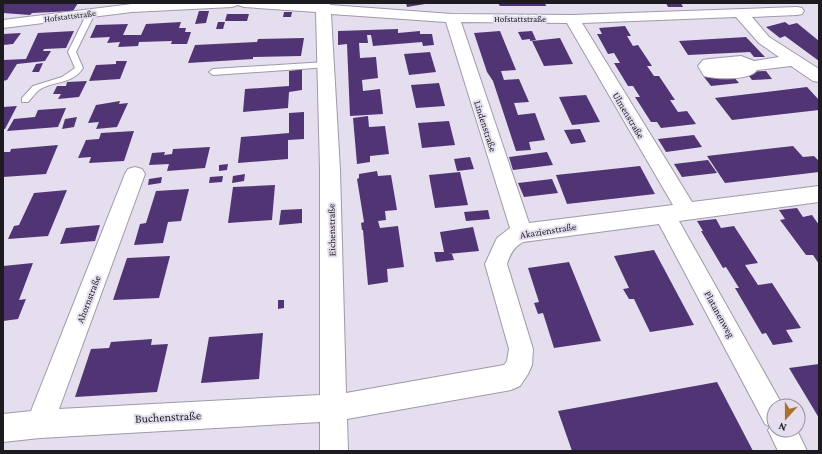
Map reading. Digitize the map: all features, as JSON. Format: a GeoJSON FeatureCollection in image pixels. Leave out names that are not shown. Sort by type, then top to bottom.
{"type":"FeatureCollection","features":[{"type":"Feature","properties":{"kind":"street","name":"Hofstattstraße"},"geometry":{"type":"LineString","coordinates":[[3,24],[132,8],[232,3]]}},
{"type":"Feature","properties":{"kind":"street","name":"Hofstattstraße"},"geometry":{"type":"LineString","coordinates":[[244,3],[324,6],[472,19],[572,19],[741,14],[792,7]]}},
{"type":"Feature","properties":{"kind":"street"},"geometry":{"type":"LineString","coordinates":[[462,3],[472,19]]}},
{"type":"Feature","properties":{"kind":"street","name":"Eichenstraße"},"geometry":{"type":"LineString","coordinates":[[324,6],[330,170],[334,451]]}},
{"type":"Feature","properties":{"kind":"street"},"geometry":{"type":"LineString","coordinates":[[741,14],[764,40],[796,60],[819,77]]}},
{"type":"Feature","properties":{"kind":"street","name":"Lindenstraße"},"geometry":{"type":"LineString","coordinates":[[452,18],[522,233]]}},
{"type":"Feature","properties":{"kind":"street","name":"Ulmenstraße"},"geometry":{"type":"LineString","coordinates":[[572,19],[687,211]]}},
{"type":"Feature","properties":{"kind":"street"},"geometry":{"type":"LineString","coordinates":[[752,66],[796,60]]}},
{"type":"Feature","properties":{"kind":"street","name":"Ahornstraße"},"geometry":{"type":"LineString","coordinates":[[40,424],[135,174]]}},
{"type":"Feature","properties":{"kind":"street","name":"Akazienstraße"},"geometry":{"type":"LineString","coordinates":[[334,408],[511,377],[519,365],[521,349],[496,264],[500,250],[511,236],[522,233],[819,194]]}},
{"type":"Feature","properties":{"kind":"street","name":"Platanenweg"},"geometry":{"type":"LineString","coordinates":[[664,214],[766,400]]}},
{"type":"Feature","properties":{"kind":"street","name":"Buchenstraße"},"geometry":{"type":"LineString","coordinates":[[3,428],[40,424],[334,408]]}},
{"type":"Feature","properties":{"kind":"street"},"geometry":{"type":"LineString","coordinates":[[786,438],[793,451]]}},
{"type":"Feature","properties":{"kind":"lane"},"geometry":{"type":"LineString","coordinates":[[25,100],[35,89],[64,80],[76,73],[79,68],[72,52],[91,13]]}},
{"type":"Feature","properties":{"kind":"lane"},"geometry":{"type":"LineString","coordinates":[[214,72],[326,65]]}},
{"type":"Feature","properties":{"kind":"building"},"geometry":{"type":"Polygon","coordinates":[[[3,3],[78,3],[73,11],[32,13],[30,15],[3,13],[3,3]]]}},
{"type":"Feature","properties":{"kind":"building"},"geometry":{"type":"Polygon","coordinates":[[[406,3],[425,3],[425,4],[407,7],[406,3]]]}},
{"type":"Feature","properties":{"kind":"building"},"geometry":{"type":"Polygon","coordinates":[[[498,3],[545,3],[546,6],[500,6],[498,3]]]}},
{"type":"Feature","properties":{"kind":"building"},"geometry":{"type":"Polygon","coordinates":[[[666,3],[681,3],[683,7],[668,7],[666,3]]]}},
{"type":"Feature","properties":{"kind":"building"},"geometry":{"type":"Polygon","coordinates":[[[199,11],[209,11],[206,23],[195,24],[199,11]]]}},
{"type":"Feature","properties":{"kind":"building"},"geometry":{"type":"Polygon","coordinates":[[[284,12],[292,12],[291,17],[283,17],[284,12]]]}},
{"type":"Feature","properties":{"kind":"building"},"geometry":{"type":"Polygon","coordinates":[[[227,14],[249,14],[247,21],[225,21],[227,14]]]}},
{"type":"Feature","properties":{"kind":"building"},"geometry":{"type":"Polygon","coordinates":[[[181,22],[179,28],[186,28],[185,32],[191,32],[187,44],[171,44],[172,41],[139,42],[138,46],[118,47],[120,42],[107,43],[110,37],[90,38],[96,25],[128,24],[123,35],[141,35],[146,24],[181,22]]]}},
{"type":"Feature","properties":{"kind":"building"},"geometry":{"type":"Polygon","coordinates":[[[218,22],[225,22],[223,29],[216,29],[218,22]]]}},
{"type":"Feature","properties":{"kind":"building"},"geometry":{"type":"Polygon","coordinates":[[[785,22],[789,25],[797,23],[819,41],[819,61],[785,36],[780,38],[766,27],[785,22]]]}},
{"type":"Feature","properties":{"kind":"building"},"geometry":{"type":"Polygon","coordinates":[[[625,26],[631,36],[627,36],[633,46],[638,45],[652,66],[647,66],[654,76],[659,76],[675,100],[670,100],[678,112],[687,111],[696,124],[661,128],[657,122],[651,122],[635,97],[640,97],[633,86],[628,86],[614,63],[620,63],[614,53],[608,54],[597,34],[602,34],[599,28],[625,26]]]}},
{"type":"Feature","properties":{"kind":"building"},"geometry":{"type":"Polygon","coordinates":[[[398,29],[398,33],[420,31],[420,34],[432,34],[434,45],[423,46],[422,42],[373,46],[371,35],[367,35],[368,43],[359,43],[360,58],[376,57],[378,78],[362,80],[363,91],[380,89],[383,114],[350,116],[347,44],[338,45],[338,31],[398,29]]]}},
{"type":"Feature","properties":{"kind":"building"},"geometry":{"type":"Polygon","coordinates":[[[74,31],[66,48],[44,49],[43,51],[51,51],[45,61],[17,64],[7,80],[3,81],[3,60],[26,59],[38,33],[74,31]]]}},
{"type":"Feature","properties":{"kind":"building"},"geometry":{"type":"Polygon","coordinates":[[[500,31],[516,70],[501,71],[504,80],[519,79],[529,102],[514,103],[518,115],[535,113],[545,140],[529,142],[531,150],[516,151],[493,81],[487,72],[474,33],[500,31]]]}},
{"type":"Feature","properties":{"kind":"building"},"geometry":{"type":"Polygon","coordinates":[[[532,31],[536,40],[522,40],[518,32],[532,31]]]}},
{"type":"Feature","properties":{"kind":"building"},"geometry":{"type":"Polygon","coordinates":[[[21,33],[13,44],[3,45],[3,34],[21,33]]]}},
{"type":"Feature","properties":{"kind":"building"},"geometry":{"type":"Polygon","coordinates":[[[746,37],[765,57],[754,57],[750,52],[688,55],[679,41],[746,37]]]}},
{"type":"Feature","properties":{"kind":"building"},"geometry":{"type":"Polygon","coordinates":[[[304,38],[301,56],[253,57],[253,59],[188,63],[195,45],[257,42],[258,39],[304,38]]]}},
{"type":"Feature","properties":{"kind":"building"},"geometry":{"type":"Polygon","coordinates":[[[560,38],[573,64],[544,66],[532,41],[560,38]]]}},
{"type":"Feature","properties":{"kind":"building"},"geometry":{"type":"Polygon","coordinates":[[[430,52],[436,72],[409,75],[404,54],[430,52]]]}},
{"type":"Feature","properties":{"kind":"building"},"geometry":{"type":"Polygon","coordinates":[[[116,61],[127,61],[120,79],[89,81],[96,65],[116,64],[116,61]]]}},
{"type":"Feature","properties":{"kind":"building"},"geometry":{"type":"Polygon","coordinates":[[[43,63],[39,72],[32,72],[36,64],[43,63]]]}},
{"type":"Feature","properties":{"kind":"building"},"geometry":{"type":"Polygon","coordinates":[[[302,69],[302,90],[289,92],[288,108],[243,112],[245,89],[289,86],[289,71],[302,69]]]}},
{"type":"Feature","properties":{"kind":"building"},"geometry":{"type":"Polygon","coordinates":[[[766,71],[772,79],[752,80],[746,72],[766,71]]]}},
{"type":"Feature","properties":{"kind":"building"},"geometry":{"type":"Polygon","coordinates":[[[731,74],[739,83],[711,86],[704,77],[731,74]]]}},
{"type":"Feature","properties":{"kind":"building"},"geometry":{"type":"Polygon","coordinates":[[[87,81],[79,97],[58,99],[61,94],[53,94],[57,86],[66,86],[67,82],[87,81]]]}},
{"type":"Feature","properties":{"kind":"building"},"geometry":{"type":"Polygon","coordinates":[[[439,83],[445,106],[416,108],[411,85],[439,83]]]}},
{"type":"Feature","properties":{"kind":"building"},"geometry":{"type":"Polygon","coordinates":[[[807,87],[819,100],[819,110],[732,120],[715,98],[807,87]]]}},
{"type":"Feature","properties":{"kind":"building"},"geometry":{"type":"Polygon","coordinates":[[[586,95],[600,122],[572,125],[559,97],[586,95]]]}},
{"type":"Feature","properties":{"kind":"building"},"geometry":{"type":"Polygon","coordinates":[[[120,101],[119,104],[128,103],[117,127],[96,129],[99,122],[88,123],[96,105],[120,101]]]}},
{"type":"Feature","properties":{"kind":"building"},"geometry":{"type":"Polygon","coordinates":[[[17,106],[5,129],[3,129],[3,107],[17,106]]]}},
{"type":"Feature","properties":{"kind":"building"},"geometry":{"type":"Polygon","coordinates":[[[66,108],[58,127],[7,131],[14,119],[35,117],[38,110],[66,108]]]}},
{"type":"Feature","properties":{"kind":"building"},"geometry":{"type":"Polygon","coordinates":[[[304,112],[304,139],[288,140],[288,159],[238,163],[241,137],[289,133],[289,113],[304,112]]]}},
{"type":"Feature","properties":{"kind":"building"},"geometry":{"type":"Polygon","coordinates":[[[368,116],[369,127],[385,126],[389,154],[370,156],[370,162],[357,164],[353,118],[368,116]]]}},
{"type":"Feature","properties":{"kind":"building"},"geometry":{"type":"Polygon","coordinates":[[[77,117],[74,127],[62,129],[65,119],[77,117]]]}},
{"type":"Feature","properties":{"kind":"building"},"geometry":{"type":"Polygon","coordinates":[[[449,121],[455,145],[422,148],[418,123],[449,121]]]}},
{"type":"Feature","properties":{"kind":"building"},"geometry":{"type":"Polygon","coordinates":[[[580,129],[586,142],[571,144],[564,130],[580,129]]]}},
{"type":"Feature","properties":{"kind":"building"},"geometry":{"type":"Polygon","coordinates":[[[134,131],[124,161],[89,163],[91,157],[78,158],[86,140],[99,139],[101,133],[134,131]]]}},
{"type":"Feature","properties":{"kind":"building"},"geometry":{"type":"Polygon","coordinates":[[[694,135],[702,147],[666,152],[658,139],[694,135]]]}},
{"type":"Feature","properties":{"kind":"building"},"geometry":{"type":"Polygon","coordinates":[[[58,145],[46,174],[3,177],[3,152],[10,152],[11,149],[58,145]]]}},
{"type":"Feature","properties":{"kind":"building"},"geometry":{"type":"Polygon","coordinates":[[[793,146],[803,157],[814,156],[819,161],[819,172],[725,183],[707,156],[793,146]]]}},
{"type":"Feature","properties":{"kind":"building"},"geometry":{"type":"Polygon","coordinates":[[[210,147],[205,168],[167,171],[169,164],[149,165],[152,153],[165,152],[164,155],[172,154],[173,149],[210,147]]]}},
{"type":"Feature","properties":{"kind":"building"},"geometry":{"type":"Polygon","coordinates":[[[547,152],[553,165],[513,170],[509,157],[547,152]]]}},
{"type":"Feature","properties":{"kind":"building"},"geometry":{"type":"Polygon","coordinates":[[[470,157],[474,169],[457,171],[454,159],[470,157]]]}},
{"type":"Feature","properties":{"kind":"building"},"geometry":{"type":"Polygon","coordinates":[[[708,160],[717,173],[682,177],[674,164],[708,160]]]}},
{"type":"Feature","properties":{"kind":"building"},"geometry":{"type":"Polygon","coordinates":[[[228,164],[227,170],[219,171],[219,165],[228,164]]]}},
{"type":"Feature","properties":{"kind":"building"},"geometry":{"type":"Polygon","coordinates":[[[640,166],[655,194],[567,204],[556,175],[640,166]]]}},
{"type":"Feature","properties":{"kind":"building"},"geometry":{"type":"Polygon","coordinates":[[[377,171],[378,176],[391,175],[397,210],[385,211],[386,220],[378,221],[380,228],[398,226],[404,267],[387,269],[388,282],[368,285],[363,230],[361,223],[364,222],[357,179],[359,178],[359,174],[377,171]]]}},
{"type":"Feature","properties":{"kind":"building"},"geometry":{"type":"Polygon","coordinates":[[[460,172],[468,205],[435,208],[429,175],[460,172]]]}},
{"type":"Feature","properties":{"kind":"building"},"geometry":{"type":"Polygon","coordinates":[[[245,174],[244,181],[232,183],[233,176],[245,174]]]}},
{"type":"Feature","properties":{"kind":"building"},"geometry":{"type":"Polygon","coordinates":[[[223,176],[222,182],[209,183],[210,177],[223,176]]]}},
{"type":"Feature","properties":{"kind":"building"},"geometry":{"type":"Polygon","coordinates":[[[162,177],[161,183],[148,185],[149,179],[162,177]]]}},
{"type":"Feature","properties":{"kind":"building"},"geometry":{"type":"Polygon","coordinates":[[[552,179],[558,193],[524,197],[518,183],[552,179]]]}},
{"type":"Feature","properties":{"kind":"building"},"geometry":{"type":"Polygon","coordinates":[[[275,185],[272,220],[228,223],[233,187],[275,185]]]}},
{"type":"Feature","properties":{"kind":"building"},"geometry":{"type":"Polygon","coordinates":[[[189,189],[181,221],[168,222],[163,243],[134,245],[140,224],[146,223],[156,191],[189,189]]]}},
{"type":"Feature","properties":{"kind":"building"},"geometry":{"type":"Polygon","coordinates":[[[67,190],[48,236],[8,239],[14,226],[19,225],[34,193],[67,190]]]}},
{"type":"Feature","properties":{"kind":"building"},"geometry":{"type":"Polygon","coordinates":[[[797,208],[803,217],[812,215],[819,225],[819,264],[813,255],[806,255],[780,220],[785,219],[779,210],[797,208]]]}},
{"type":"Feature","properties":{"kind":"building"},"geometry":{"type":"Polygon","coordinates":[[[302,209],[302,223],[279,225],[281,210],[302,209]]]}},
{"type":"Feature","properties":{"kind":"building"},"geometry":{"type":"Polygon","coordinates":[[[488,210],[490,219],[466,221],[464,212],[488,210]]]}},
{"type":"Feature","properties":{"kind":"building"},"geometry":{"type":"Polygon","coordinates":[[[716,219],[721,228],[734,226],[758,263],[745,265],[758,285],[772,283],[801,328],[786,330],[793,342],[773,345],[766,333],[762,334],[735,288],[739,288],[726,267],[723,268],[701,231],[703,231],[697,221],[716,219]]]}},
{"type":"Feature","properties":{"kind":"building"},"geometry":{"type":"Polygon","coordinates":[[[100,225],[95,241],[60,244],[66,228],[100,225]]]}},
{"type":"Feature","properties":{"kind":"building"},"geometry":{"type":"Polygon","coordinates":[[[473,227],[479,251],[448,254],[452,254],[454,260],[436,262],[434,252],[444,252],[440,232],[473,227]]]}},
{"type":"Feature","properties":{"kind":"building"},"geometry":{"type":"Polygon","coordinates":[[[654,250],[694,325],[650,332],[634,299],[629,299],[623,289],[629,288],[614,256],[654,250]]]}},
{"type":"Feature","properties":{"kind":"building"},"geometry":{"type":"Polygon","coordinates":[[[170,256],[159,298],[113,300],[127,258],[170,256]]]}},
{"type":"Feature","properties":{"kind":"building"},"geometry":{"type":"Polygon","coordinates":[[[569,262],[601,341],[554,348],[543,313],[538,314],[534,303],[539,302],[528,268],[569,262]]]}},
{"type":"Feature","properties":{"kind":"building"},"geometry":{"type":"Polygon","coordinates":[[[33,263],[19,300],[26,299],[18,319],[3,321],[3,266],[33,263]]]}},
{"type":"Feature","properties":{"kind":"building"},"geometry":{"type":"Polygon","coordinates":[[[278,300],[284,300],[284,308],[278,309],[278,300]]]}},
{"type":"Feature","properties":{"kind":"building"},"geometry":{"type":"Polygon","coordinates":[[[263,333],[259,379],[201,383],[209,337],[263,333]]]}},
{"type":"Feature","properties":{"kind":"building"},"geometry":{"type":"Polygon","coordinates":[[[152,339],[151,345],[168,344],[157,392],[75,397],[91,349],[109,348],[111,342],[152,339]]]}},
{"type":"Feature","properties":{"kind":"building"},"geometry":{"type":"Polygon","coordinates":[[[819,364],[819,418],[789,368],[819,364]]]}},
{"type":"Feature","properties":{"kind":"building"},"geometry":{"type":"Polygon","coordinates":[[[717,382],[753,451],[572,451],[558,411],[717,382]]]}}]}
